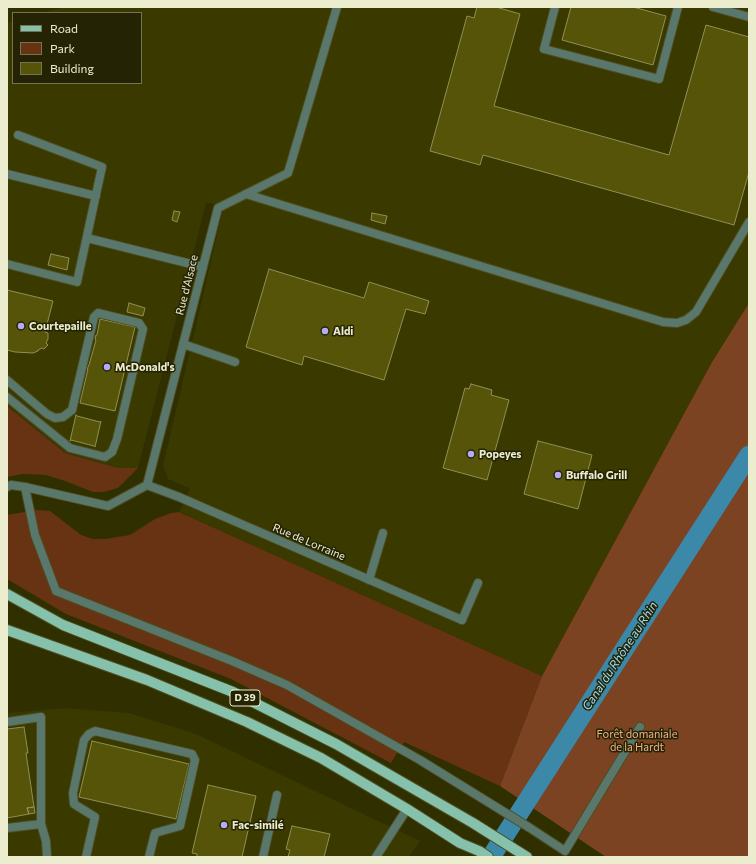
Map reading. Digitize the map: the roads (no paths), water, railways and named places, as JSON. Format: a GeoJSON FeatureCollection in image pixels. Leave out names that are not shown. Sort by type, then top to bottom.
{"type":"FeatureCollection","features":[{"type":"Feature","properties":{"kind":"main road","name":"D 39"},"geometry":{"type":"LineString","coordinates":[[7,594],[63,625],[233,692],[336,744],[473,823],[527,857]]}},
{"type":"Feature","properties":{"kind":"main road","name":"D 39"},"geometry":{"type":"LineString","coordinates":[[7,630],[148,680],[247,722],[321,758],[407,809],[460,843],[479,851],[488,857]]}},
{"type":"Feature","properties":{"kind":"street","name":"Rue d'Alsace"},"geometry":{"type":"LineString","coordinates":[[147,485],[218,208],[288,173],[337,7]]}},
{"type":"Feature","properties":{"kind":"street"},"geometry":{"type":"LineString","coordinates":[[555,7],[544,49],[659,79],[678,7]]}},
{"type":"Feature","properties":{"kind":"street"},"geometry":{"type":"LineString","coordinates":[[713,7],[749,17]]}},
{"type":"Feature","properties":{"kind":"street"},"geometry":{"type":"LineString","coordinates":[[7,264],[77,282],[102,167],[18,135]]}},
{"type":"Feature","properties":{"kind":"street"},"geometry":{"type":"LineString","coordinates":[[7,174],[96,196]]}},
{"type":"Feature","properties":{"kind":"street"},"geometry":{"type":"LineString","coordinates":[[246,194],[663,322],[677,323],[686,320],[696,312],[749,222]]}},
{"type":"Feature","properties":{"kind":"street"},"geometry":{"type":"LineString","coordinates":[[87,238],[203,267]]}},
{"type":"Feature","properties":{"kind":"street"},"geometry":{"type":"LineString","coordinates":[[7,380],[46,414],[55,418],[63,417],[72,410],[94,317],[98,313],[139,323],[143,329],[117,439],[112,452],[105,457],[70,448],[7,397]]}},
{"type":"Feature","properties":{"kind":"street"},"geometry":{"type":"LineString","coordinates":[[183,344],[235,362]]}},
{"type":"Feature","properties":{"kind":"street"},"geometry":{"type":"LineString","coordinates":[[7,487],[11,485],[25,487],[108,506],[147,485]]}},
{"type":"Feature","properties":{"kind":"street","name":"Rue de Lorraine"},"geometry":{"type":"LineString","coordinates":[[147,485],[462,620],[478,583]]}},
{"type":"Feature","properties":{"kind":"street"},"geometry":{"type":"LineString","coordinates":[[25,487],[35,535],[56,591],[232,661],[287,685],[420,760],[565,850],[640,726]]}},
{"type":"Feature","properties":{"kind":"street"},"geometry":{"type":"LineString","coordinates":[[369,580],[383,533]]}},
{"type":"Feature","properties":{"kind":"street"},"geometry":{"type":"LineString","coordinates":[[7,722],[41,717],[40,824],[46,841],[47,857]]}},
{"type":"Feature","properties":{"kind":"street"},"geometry":{"type":"LineString","coordinates":[[86,857],[95,817],[74,804],[74,793],[84,740],[89,734],[95,732],[192,754],[195,760],[180,826],[155,833],[149,857]]}},
{"type":"Feature","properties":{"kind":"street"},"geometry":{"type":"LineString","coordinates":[[263,857],[278,795]]}},
{"type":"Feature","properties":{"kind":"street"},"geometry":{"type":"LineString","coordinates":[[376,857],[407,809]]}},
{"type":"Feature","properties":{"kind":"street"},"geometry":{"type":"LineString","coordinates":[[7,828],[40,824]]}},
{"type":"Feature","properties":{"kind":"waterway","name":"Canal du Rhône au Rhin"},"geometry":{"type":"LineString","coordinates":[[491,857],[749,455]]}},
{"type":"Feature","properties":{"kind":"place","name":"Courtepaille"},"geometry":{"type":"Point","coordinates":[21,326]}},
{"type":"Feature","properties":{"kind":"place","name":"Aldi"},"geometry":{"type":"Point","coordinates":[325,331]}},
{"type":"Feature","properties":{"kind":"place","name":"McDonald's"},"geometry":{"type":"Point","coordinates":[107,367]}},
{"type":"Feature","properties":{"kind":"place","name":"Popeyes"},"geometry":{"type":"Point","coordinates":[471,454]}},
{"type":"Feature","properties":{"kind":"place","name":"Buffalo Grill"},"geometry":{"type":"Point","coordinates":[558,475]}},
{"type":"Feature","properties":{"kind":"place","name":"Fac-similé"},"geometry":{"type":"Point","coordinates":[224,825]}},
{"type":"Feature","properties":{"kind":"park label","name":"Forêt domaniale de la Hardt"},"geometry":{"type":"Point","coordinates":[637,740]}}]}
